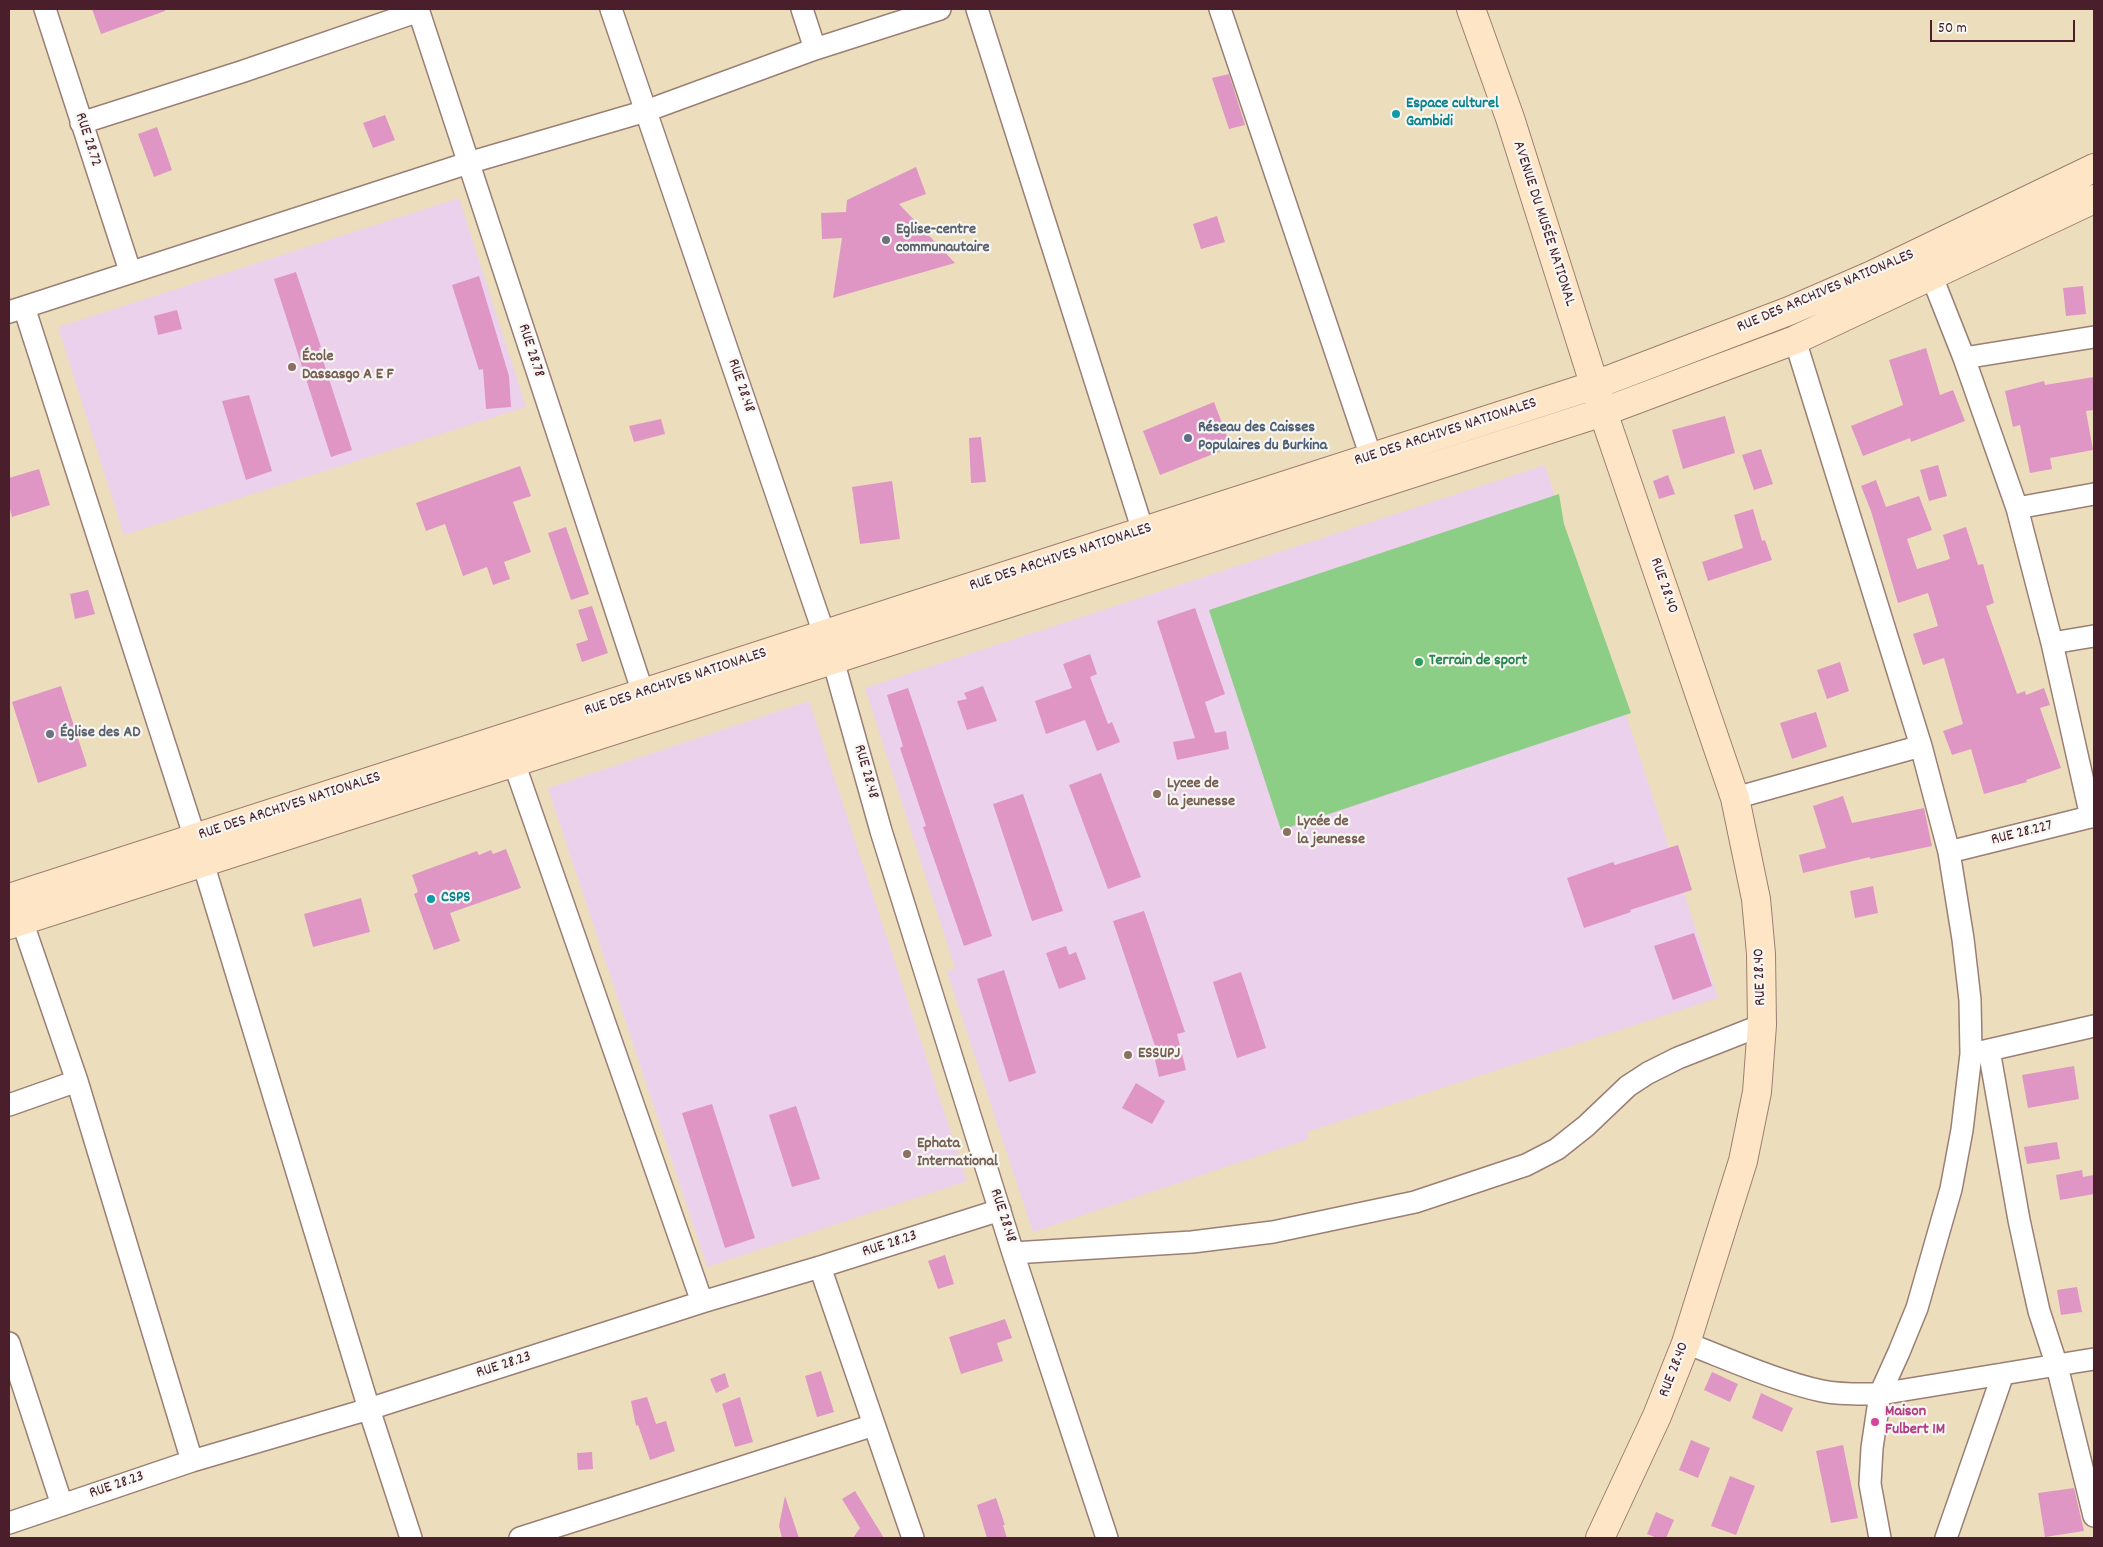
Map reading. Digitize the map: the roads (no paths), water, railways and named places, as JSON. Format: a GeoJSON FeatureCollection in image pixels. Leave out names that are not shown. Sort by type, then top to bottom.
{"type":"FeatureCollection","features":[{"type":"Feature","properties":{"kind":"street","name":"RUE 28.72"},"geometry":{"type":"LineString","coordinates":[[45,9],[130,271]]}},
{"type":"Feature","properties":{"kind":"street","name":"RUE 28.48"},"geometry":{"type":"LineString","coordinates":[[610,9],[833,660],[881,831],[1013,1252],[1107,1538]]}},
{"type":"Feature","properties":{"kind":"street"},"geometry":{"type":"LineString","coordinates":[[802,9],[815,49]]}},
{"type":"Feature","properties":{"kind":"street"},"geometry":{"type":"LineString","coordinates":[[411,1538],[369,1409],[199,850],[16,309],[468,163],[646,111],[815,49],[940,9]]}},
{"type":"Feature","properties":{"kind":"street"},"geometry":{"type":"LineString","coordinates":[[978,9],[1142,531]]}},
{"type":"Feature","properties":{"kind":"street"},"geometry":{"type":"LineString","coordinates":[[1220,9],[1371,457]]}},
{"type":"Feature","properties":{"kind":"street","name":"AVENUE DU MUSÉE NATIONAL"},"geometry":{"type":"LineString","coordinates":[[1471,9],[1510,118],[1603,412]]}},
{"type":"Feature","properties":{"kind":"street"},"geometry":{"type":"LineString","coordinates":[[81,122],[241,72],[419,10]]}},
{"type":"Feature","properties":{"kind":"street","name":"RUE 28.78"},"geometry":{"type":"LineString","coordinates":[[419,10],[643,693]]}},
{"type":"Feature","properties":{"kind":"street","name":"RUE DES ARCHIVES NATIONALES"},"geometry":{"type":"LineString","coordinates":[[13,915],[643,693],[1594,385],[1789,311],[1872,275],[2094,168]]}},
{"type":"Feature","properties":{"kind":"street","name":"RUE DES ARCHIVES NATIONALES"},"geometry":{"type":"LineString","coordinates":[[199,850],[514,763],[1603,412],[1794,340],[1932,277],[2094,199]]}},
{"type":"Feature","properties":{"kind":"street"},"geometry":{"type":"LineString","coordinates":[[1932,277],[1964,358],[2017,508],[2052,643],[2092,817]]}},
{"type":"Feature","properties":{"kind":"street"},"geometry":{"type":"LineString","coordinates":[[1964,358],[2094,337]]}},
{"type":"Feature","properties":{"kind":"street"},"geometry":{"type":"LineString","coordinates":[[1794,340],[1921,746],[1949,852],[1970,1000],[1980,1052],[2040,1311],[2057,1366],[2094,1516]]}},
{"type":"Feature","properties":{"kind":"street","name":"RUE 28.40"},"geometry":{"type":"LineString","coordinates":[[1600,1538],[1657,1416],[1686,1343],[1743,1161],[1757,1092],[1762,1026],[1761,954],[1756,899],[1735,798],[1603,412]]}},
{"type":"Feature","properties":{"kind":"street"},"geometry":{"type":"LineString","coordinates":[[2017,508],[2094,494]]}},
{"type":"Feature","properties":{"kind":"street"},"geometry":{"type":"LineString","coordinates":[[2052,643],[2094,636]]}},
{"type":"Feature","properties":{"kind":"street"},"geometry":{"type":"LineString","coordinates":[[1735,798],[1921,746]]}},
{"type":"Feature","properties":{"kind":"street"},"geometry":{"type":"LineString","coordinates":[[514,763],[702,1302]]}},
{"type":"Feature","properties":{"kind":"street","name":"RUE 28.227"},"geometry":{"type":"LineString","coordinates":[[1949,852],[2092,817]]}},
{"type":"Feature","properties":{"kind":"street"},"geometry":{"type":"LineString","coordinates":[[13,915],[77,1081],[192,1460]]}},
{"type":"Feature","properties":{"kind":"street"},"geometry":{"type":"LineString","coordinates":[[1013,1252],[1156,1244],[1264,1233],[1415,1202],[1534,1161],[1557,1149],[1586,1126],[1628,1086],[1648,1073],[1678,1058],[1762,1026]]}},
{"type":"Feature","properties":{"kind":"street"},"geometry":{"type":"LineString","coordinates":[[1980,1052],[2094,1026]]}},
{"type":"Feature","properties":{"kind":"street"},"geometry":{"type":"LineString","coordinates":[[1880,1538],[1870,1484],[1872,1448],[1880,1394],[1900,1352],[1917,1308],[1951,1188],[1980,1052]]}},
{"type":"Feature","properties":{"kind":"street"},"geometry":{"type":"LineString","coordinates":[[9,1105],[77,1081]]}},
{"type":"Feature","properties":{"kind":"street","name":"RUE 28.23"},"geometry":{"type":"LineString","coordinates":[[9,1523],[192,1460],[369,1409],[702,1302],[1000,1210]]}},
{"type":"Feature","properties":{"kind":"street"},"geometry":{"type":"LineString","coordinates":[[820,1267],[913,1538]]}},
{"type":"Feature","properties":{"kind":"street"},"geometry":{"type":"LineString","coordinates":[[9,1343],[62,1504]]}},
{"type":"Feature","properties":{"kind":"street"},"geometry":{"type":"LineString","coordinates":[[1686,1343],[1800,1385],[1823,1391],[1853,1394],[1880,1394],[2094,1359]]}},
{"type":"Feature","properties":{"kind":"street"},"geometry":{"type":"LineString","coordinates":[[1946,1538],[2003,1374]]}},
{"type":"Feature","properties":{"kind":"street"},"geometry":{"type":"LineString","coordinates":[[520,1538],[874,1425]]}},
{"type":"Feature","properties":{"kind":"place","name":"Espace culturel Gambidi"},"geometry":{"type":"Point","coordinates":[1396,114]}},
{"type":"Feature","properties":{"kind":"place","name":"Eglise-centre communautaire"},"geometry":{"type":"Point","coordinates":[886,240]}},
{"type":"Feature","properties":{"kind":"place","name":"École Dassasgo A E F"},"geometry":{"type":"Point","coordinates":[292,367]}},
{"type":"Feature","properties":{"kind":"place","name":"Réseau des Caisses Populaires du Burkina"},"geometry":{"type":"Point","coordinates":[1188,438]}},
{"type":"Feature","properties":{"kind":"place","name":"Terrain de sport"},"geometry":{"type":"Point","coordinates":[1419,662]}},
{"type":"Feature","properties":{"kind":"place","name":"Église des AD"},"geometry":{"type":"Point","coordinates":[50,734]}},
{"type":"Feature","properties":{"kind":"place","name":"Lycee de la jeunesse"},"geometry":{"type":"Point","coordinates":[1157,794]}},
{"type":"Feature","properties":{"kind":"place","name":"Lycée de la jeunesse"},"geometry":{"type":"Point","coordinates":[1287,832]}},
{"type":"Feature","properties":{"kind":"place","name":"CSPS"},"geometry":{"type":"Point","coordinates":[431,899]}},
{"type":"Feature","properties":{"kind":"place","name":"ESSUPJ"},"geometry":{"type":"Point","coordinates":[1128,1055]}},
{"type":"Feature","properties":{"kind":"place","name":"Ephata International"},"geometry":{"type":"Point","coordinates":[907,1154]}},
{"type":"Feature","properties":{"kind":"place","name":"Maison Fulbert 1M"},"geometry":{"type":"Point","coordinates":[1875,1422]}}]}
